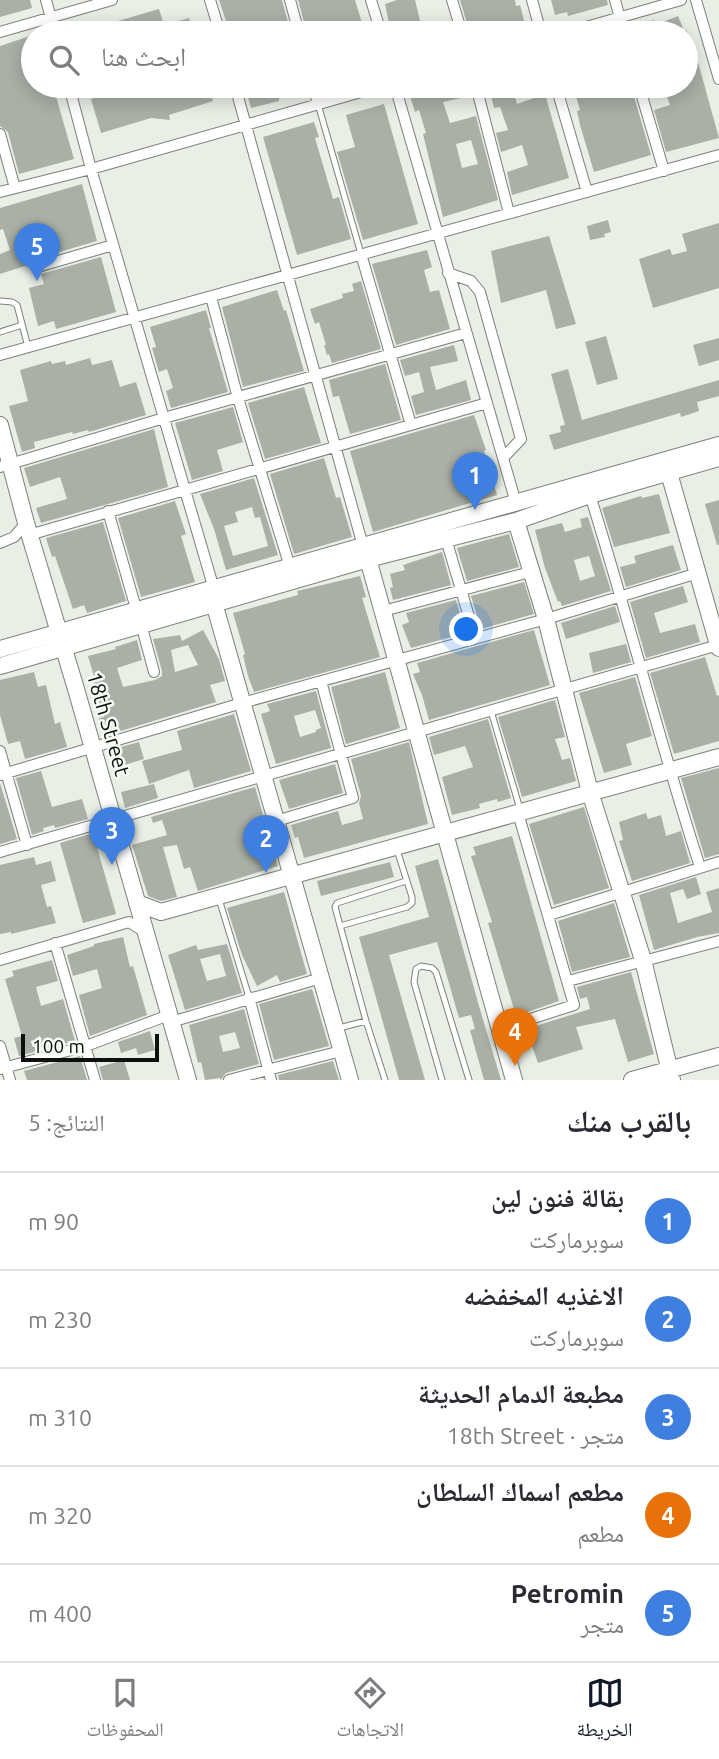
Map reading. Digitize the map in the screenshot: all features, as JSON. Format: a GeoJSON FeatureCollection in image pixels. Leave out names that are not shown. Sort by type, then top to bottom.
{"type":"FeatureCollection","features":[{"type":"Feature","properties":{"kind":"street"},"geometry":{"type":"LineString","coordinates":[[46,0],[52,21]]}},
{"type":"Feature","properties":{"kind":"street"},"geometry":{"type":"LineString","coordinates":[[40,21],[112,0]]}},
{"type":"Feature","properties":{"kind":"street"},"geometry":{"type":"LineString","coordinates":[[210,0],[216,21]]}},
{"type":"Feature","properties":{"kind":"street"},"geometry":{"type":"LineString","coordinates":[[290,0],[296,21]]}},
{"type":"Feature","properties":{"kind":"street"},"geometry":{"type":"LineString","coordinates":[[371,0],[377,21]]}},
{"type":"Feature","properties":{"kind":"street"},"geometry":{"type":"LineString","coordinates":[[452,0],[458,21]]}},
{"type":"Feature","properties":{"kind":"street"},"geometry":{"type":"LineString","coordinates":[[532,0],[538,21]]}},
{"type":"Feature","properties":{"kind":"street"},"geometry":{"type":"LineString","coordinates":[[615,0],[621,21]]}},
{"type":"Feature","properties":{"kind":"street"},"geometry":{"type":"LineString","coordinates":[[609,21],[681,0]]}},
{"type":"Feature","properties":{"kind":"street"},"geometry":{"type":"LineString","coordinates":[[696,0],[719,79]]}},
{"type":"Feature","properties":{"kind":"street"},"geometry":{"type":"LineString","coordinates":[[0,32],[21,26]]}},
{"type":"Feature","properties":{"kind":"street"},"geometry":{"type":"LineString","coordinates":[[72,98],[350,1080]]}},
{"type":"Feature","properties":{"kind":"street"},"geometry":{"type":"LineString","coordinates":[[239,98],[286,276],[514,1080]]}},
{"type":"Feature","properties":{"kind":"street"},"geometry":{"type":"LineString","coordinates":[[316,98],[318,104]]}},
{"type":"Feature","properties":{"kind":"street"},"geometry":{"type":"LineString","coordinates":[[0,192],[91,169],[339,98]]}},
{"type":"Feature","properties":{"kind":"street"},"geometry":{"type":"LineString","coordinates":[[398,98],[516,503]]}},
{"type":"Feature","properties":{"kind":"street"},"geometry":{"type":"LineString","coordinates":[[479,98],[509,213]]}},
{"type":"Feature","properties":{"kind":"street"},"geometry":{"type":"LineString","coordinates":[[560,98],[587,192]]}},
{"type":"Feature","properties":{"kind":"street"},"geometry":{"type":"LineString","coordinates":[[643,98],[664,171]]}},
{"type":"Feature","properties":{"kind":"street"},"geometry":{"type":"LineString","coordinates":[[0,134],[15,188]]}},
{"type":"Feature","properties":{"kind":"street"},"geometry":{"type":"LineString","coordinates":[[0,355],[719,155]]}},
{"type":"Feature","properties":{"kind":"street"},"geometry":{"type":"LineString","coordinates":[[41,265],[113,245]]}},
{"type":"Feature","properties":{"kind":"street"},"geometry":{"type":"LineString","coordinates":[[361,254],[411,425]]}},
{"type":"Feature","properties":{"kind":"street"},"geometry":{"type":"LineString","coordinates":[[448,273],[471,281],[480,292],[520,439],[503,458]]}},
{"type":"Feature","properties":{"kind":"street"},"geometry":{"type":"LineString","coordinates":[[211,297],[238,398],[290,567]]}},
{"type":"Feature","properties":{"kind":"street"},"geometry":{"type":"LineString","coordinates":[[6,466],[315,374],[466,333]]}},
{"type":"Feature","properties":{"kind":"street"},"geometry":{"type":"LineString","coordinates":[[0,543],[27,529],[108,511],[487,403]]}},
{"type":"Feature","properties":{"kind":"street","name":"18th Street"},"geometry":{"type":"LineString","coordinates":[[0,425],[6,466],[61,639],[188,1080]]}},
{"type":"Feature","properties":{"kind":"street"},"geometry":{"type":"LineString","coordinates":[[0,649],[61,639],[139,618],[366,553],[392,538],[719,445]]}},
{"type":"Feature","properties":{"kind":"street"},"geometry":{"type":"LineString","coordinates":[[214,596],[290,567],[446,539],[719,458]]}},
{"type":"Feature","properties":{"kind":"street"},"geometry":{"type":"LineString","coordinates":[[0,852],[565,688],[718,647],[669,473]]}},
{"type":"Feature","properties":{"kind":"street"},"geometry":{"type":"LineString","coordinates":[[590,495],[622,595],[669,772],[700,867]]}},
{"type":"Feature","properties":{"kind":"street"},"geometry":{"type":"LineString","coordinates":[[108,511],[154,672]]}},
{"type":"Feature","properties":{"kind":"street"},"geometry":{"type":"LineString","coordinates":[[516,520],[546,618],[590,792],[643,960],[671,1075]]}},
{"type":"Feature","properties":{"kind":"street"},"geometry":{"type":"LineString","coordinates":[[446,539],[475,637]]}},
{"type":"Feature","properties":{"kind":"street"},"geometry":{"type":"LineString","coordinates":[[383,611],[530,572]]}},
{"type":"Feature","properties":{"kind":"street"},"geometry":{"type":"LineString","coordinates":[[3,774],[698,573]]}},
{"type":"Feature","properties":{"kind":"street"},"geometry":{"type":"LineString","coordinates":[[0,666],[61,639]]}},
{"type":"Feature","properties":{"kind":"street"},"geometry":{"type":"LineString","coordinates":[[276,821],[354,798],[321,681]]}},
{"type":"Feature","properties":{"kind":"street"},"geometry":{"type":"LineString","coordinates":[[0,751],[3,774],[27,845]]}},
{"type":"Feature","properties":{"kind":"street"},"geometry":{"type":"LineString","coordinates":[[137,903],[161,912],[719,757]]}},
{"type":"Feature","properties":{"kind":"street"},"geometry":{"type":"LineString","coordinates":[[519,812],[575,1005],[522,1022]]}},
{"type":"Feature","properties":{"kind":"street"},"geometry":{"type":"LineString","coordinates":[[549,915],[719,862]]}},
{"type":"Feature","properties":{"kind":"street"},"geometry":{"type":"LineString","coordinates":[[0,960],[129,922],[145,932]]}},
{"type":"Feature","properties":{"kind":"street"},"geometry":{"type":"LineString","coordinates":[[568,981],[719,941]]}},
{"type":"Feature","properties":{"kind":"street"},"geometry":{"type":"LineString","coordinates":[[55,943],[95,1080]]}},
{"type":"Feature","properties":{"kind":"street"},"geometry":{"type":"LineString","coordinates":[[3,1068],[86,1046],[170,1018],[321,978]]}},
{"type":"Feature","properties":{"kind":"street"},"geometry":{"type":"LineString","coordinates":[[249,997],[270,1075]]}},
{"type":"Feature","properties":{"kind":"street"},"geometry":{"type":"LineString","coordinates":[[0,1046],[3,1068],[9,1080]]}},
{"type":"Feature","properties":{"kind":"street"},"geometry":{"type":"LineString","coordinates":[[229,1080],[270,1075],[341,1051]]}},
{"type":"Feature","properties":{"kind":"street"},"geometry":{"type":"LineString","coordinates":[[632,1080],[671,1075],[719,1056]]}},
{"type":"Feature","properties":{"kind":"lane"},"geometry":{"type":"LineString","coordinates":[[318,104],[361,254]]}},
{"type":"Feature","properties":{"kind":"lane"},"geometry":{"type":"LineString","coordinates":[[0,301],[16,305],[28,347]]}},
{"type":"Feature","properties":{"kind":"lane"},"geometry":{"type":"LineString","coordinates":[[0,332],[22,325]]}},
{"type":"Feature","properties":{"kind":"lane"},"geometry":{"type":"LineString","coordinates":[[490,710],[519,812]]}},
{"type":"Feature","properties":{"kind":"lane"},"geometry":{"type":"LineString","coordinates":[[340,926],[407,907],[412,903],[396,847]]}},
{"type":"Feature","properties":{"kind":"lane"},"geometry":{"type":"LineString","coordinates":[[385,1080],[335,907],[337,903],[407,881]]}},
{"type":"Feature","properties":{"kind":"lane"},"geometry":{"type":"LineString","coordinates":[[219,896],[249,997]]}},
{"type":"Feature","properties":{"kind":"lane"},"geometry":{"type":"LineString","coordinates":[[442,1080],[414,982],[416,969],[421,966],[432,968],[436,972],[469,1080]]}},
{"type":"Feature","properties":{"kind":"lane"},"geometry":{"type":"LineString","coordinates":[[335,1029],[366,1021]]}},
{"type":"Feature","properties":{"kind":"building"},"geometry":{"type":"Polygon","coordinates":[[[0,0],[30,0],[32,8],[0,17],[0,0]]]}},
{"type":"Feature","properties":{"kind":"building"},"geometry":{"type":"Polygon","coordinates":[[[219,0],[282,0],[288,21],[226,21],[219,0]]]}},
{"type":"Feature","properties":{"kind":"building"},"geometry":{"type":"Polygon","coordinates":[[[298,0],[355,0],[361,21],[304,21],[298,0]]]}},
{"type":"Feature","properties":{"kind":"building"},"geometry":{"type":"Polygon","coordinates":[[[397,0],[415,0],[420,21],[389,21],[385,4],[397,0]]]}},
{"type":"Feature","properties":{"kind":"building"},"geometry":{"type":"Polygon","coordinates":[[[460,0],[515,0],[516,6],[520,5],[524,21],[466,21],[460,0]]]}},
{"type":"Feature","properties":{"kind":"building"},"geometry":{"type":"Polygon","coordinates":[[[551,0],[607,0],[608,5],[568,16],[567,12],[555,15],[551,0]]]}},
{"type":"Feature","properties":{"kind":"building"},"geometry":{"type":"Polygon","coordinates":[[[159,9],[163,21],[118,21],[159,9]]]}},
{"type":"Feature","properties":{"kind":"building"},"geometry":{"type":"Polygon","coordinates":[[[678,16],[680,21],[665,21],[678,16]]]}},
{"type":"Feature","properties":{"kind":"building"},"geometry":{"type":"Polygon","coordinates":[[[21,39],[21,98],[56,98],[74,159],[19,174],[8,132],[0,126],[0,46],[21,39]]]}},
{"type":"Feature","properties":{"kind":"building"},"geometry":{"type":"Polygon","coordinates":[[[698,62],[719,138],[666,152],[654,110],[670,105],[667,98],[698,98],[698,62]]]}},
{"type":"Feature","properties":{"kind":"building"},"geometry":{"type":"Polygon","coordinates":[[[212,98],[213,101],[169,115],[170,120],[151,118],[101,133],[91,99],[212,98]]]}},
{"type":"Feature","properties":{"kind":"building"},"geometry":{"type":"Polygon","coordinates":[[[248,98],[279,98],[279,101],[251,108],[248,98]]]}},
{"type":"Feature","properties":{"kind":"building"},"geometry":{"type":"Polygon","coordinates":[[[411,98],[461,98],[443,102],[450,123],[476,116],[498,200],[443,217],[423,134],[426,133],[419,110],[415,112],[411,98]],[[471,140],[456,144],[462,168],[478,164],[471,140]]]}},
{"type":"Feature","properties":{"kind":"building"},"geometry":{"type":"Polygon","coordinates":[[[492,98],[515,98],[517,104],[534,98],[546,98],[569,178],[512,195],[507,172],[528,165],[522,145],[501,152],[496,133],[508,130],[500,107],[494,108],[492,98]]]}},
{"type":"Feature","properties":{"kind":"building"},"geometry":{"type":"Polygon","coordinates":[[[576,98],[634,98],[651,155],[594,172],[580,125],[577,111],[580,110],[576,98]]]}},
{"type":"Feature","properties":{"kind":"building"},"geometry":{"type":"Polygon","coordinates":[[[384,104],[418,224],[363,240],[337,152],[355,147],[346,115],[384,104]]]}},
{"type":"Feature","properties":{"kind":"building"},"geometry":{"type":"Polygon","coordinates":[[[314,122],[319,137],[315,138],[333,199],[339,197],[351,239],[297,255],[263,137],[314,122]]]}},
{"type":"Feature","properties":{"kind":"building"},"geometry":{"type":"Polygon","coordinates":[[[82,184],[97,241],[39,258],[34,263],[0,274],[0,254],[10,250],[3,229],[0,230],[0,208],[82,184]]]}},
{"type":"Feature","properties":{"kind":"building"},"geometry":{"type":"Polygon","coordinates":[[[608,220],[611,232],[604,234],[605,237],[590,240],[587,226],[608,220]]]}},
{"type":"Feature","properties":{"kind":"building"},"geometry":{"type":"Polygon","coordinates":[[[719,223],[719,288],[653,308],[639,259],[670,249],[672,255],[687,251],[682,234],[719,223]]]}},
{"type":"Feature","properties":{"kind":"building"},"geometry":{"type":"Polygon","coordinates":[[[549,236],[576,324],[556,329],[546,290],[501,303],[491,251],[549,236]]]}},
{"type":"Feature","properties":{"kind":"building"},"geometry":{"type":"Polygon","coordinates":[[[427,250],[432,267],[424,270],[430,292],[439,290],[450,329],[396,345],[372,264],[427,250]]]}},
{"type":"Feature","properties":{"kind":"building"},"geometry":{"type":"Polygon","coordinates":[[[101,257],[116,312],[56,329],[54,321],[38,326],[29,288],[44,284],[41,274],[101,257]]]}},
{"type":"Feature","properties":{"kind":"building"},"geometry":{"type":"Polygon","coordinates":[[[361,281],[381,349],[332,363],[329,354],[327,355],[319,322],[315,324],[310,309],[343,298],[342,294],[354,291],[352,284],[361,281]]]}},
{"type":"Feature","properties":{"kind":"building"},"geometry":{"type":"Polygon","coordinates":[[[277,290],[284,311],[286,310],[304,371],[243,387],[222,307],[277,290]]]}},
{"type":"Feature","properties":{"kind":"building"},"geometry":{"type":"Polygon","coordinates":[[[206,310],[228,392],[171,408],[166,391],[173,388],[167,369],[159,372],[152,348],[156,347],[150,327],[206,310]]]}},
{"type":"Feature","properties":{"kind":"building"},"geometry":{"type":"Polygon","coordinates":[[[606,336],[618,379],[597,385],[585,342],[606,336]]]}},
{"type":"Feature","properties":{"kind":"building"},"geometry":{"type":"Polygon","coordinates":[[[719,338],[719,360],[699,366],[693,345],[719,338]]]}},
{"type":"Feature","properties":{"kind":"building"},"geometry":{"type":"Polygon","coordinates":[[[454,345],[458,361],[430,367],[436,390],[466,380],[471,400],[416,415],[411,396],[424,392],[419,372],[405,376],[400,360],[454,345]]]}},
{"type":"Feature","properties":{"kind":"building"},"geometry":{"type":"Polygon","coordinates":[[[90,358],[92,365],[112,360],[120,387],[136,382],[146,415],[89,432],[72,432],[34,442],[35,448],[22,452],[9,406],[28,401],[20,370],[51,361],[52,364],[65,361],[66,365],[90,358]]]}},
{"type":"Feature","properties":{"kind":"building"},"geometry":{"type":"Polygon","coordinates":[[[385,364],[401,420],[350,434],[339,396],[333,397],[329,380],[385,364]]]}},
{"type":"Feature","properties":{"kind":"building"},"geometry":{"type":"Polygon","coordinates":[[[568,369],[582,420],[719,380],[719,396],[697,402],[699,411],[681,417],[680,413],[554,450],[549,435],[561,432],[560,426],[565,425],[551,374],[568,369]]]}},
{"type":"Feature","properties":{"kind":"building"},"geometry":{"type":"Polygon","coordinates":[[[304,387],[321,443],[265,459],[248,403],[304,387]]]}},
{"type":"Feature","properties":{"kind":"building"},"geometry":{"type":"Polygon","coordinates":[[[233,407],[243,442],[217,450],[223,471],[192,480],[175,423],[233,407]]]}},
{"type":"Feature","properties":{"kind":"building"},"geometry":{"type":"Polygon","coordinates":[[[474,415],[497,495],[373,532],[350,451],[474,415]]]}},
{"type":"Feature","properties":{"kind":"building"},"geometry":{"type":"Polygon","coordinates":[[[154,429],[168,487],[41,523],[36,508],[67,499],[60,477],[30,487],[24,468],[154,429]]]}},
{"type":"Feature","properties":{"kind":"building"},"geometry":{"type":"Polygon","coordinates":[[[324,458],[352,537],[294,554],[270,474],[324,458]]]}},
{"type":"Feature","properties":{"kind":"building"},"geometry":{"type":"Polygon","coordinates":[[[254,478],[278,555],[226,570],[200,494],[254,478]],[[252,507],[235,512],[238,522],[224,526],[233,556],[268,546],[260,517],[255,518],[252,507]]]}},
{"type":"Feature","properties":{"kind":"building"},"geometry":{"type":"Polygon","coordinates":[[[659,494],[670,533],[614,547],[602,508],[641,496],[659,494]]]}},
{"type":"Feature","properties":{"kind":"building"},"geometry":{"type":"Polygon","coordinates":[[[719,500],[719,545],[717,545],[705,504],[719,500]]]}},
{"type":"Feature","properties":{"kind":"building"},"geometry":{"type":"Polygon","coordinates":[[[175,501],[186,534],[181,536],[195,582],[141,597],[118,518],[175,501]]]}},
{"type":"Feature","properties":{"kind":"building"},"geometry":{"type":"Polygon","coordinates":[[[588,517],[611,591],[562,606],[545,568],[535,530],[562,523],[565,532],[582,527],[580,519],[588,517]],[[589,556],[574,560],[580,581],[595,576],[589,556]]]}},
{"type":"Feature","properties":{"kind":"building"},"geometry":{"type":"Polygon","coordinates":[[[103,522],[126,601],[87,613],[84,605],[73,609],[46,538],[103,522]]]}},
{"type":"Feature","properties":{"kind":"building"},"geometry":{"type":"Polygon","coordinates":[[[509,534],[519,567],[467,581],[457,548],[509,534]]]}},
{"type":"Feature","properties":{"kind":"building"},"geometry":{"type":"Polygon","coordinates":[[[673,545],[681,570],[626,587],[620,567],[636,563],[634,556],[673,545]]]}},
{"type":"Feature","properties":{"kind":"building"},"geometry":{"type":"Polygon","coordinates":[[[442,552],[451,585],[393,600],[390,574],[405,570],[403,565],[442,552]]]}},
{"type":"Feature","properties":{"kind":"building"},"geometry":{"type":"Polygon","coordinates":[[[360,576],[366,597],[362,598],[380,657],[254,692],[233,613],[298,595],[297,591],[360,576]]]}},
{"type":"Feature","properties":{"kind":"building"},"geometry":{"type":"Polygon","coordinates":[[[524,582],[534,614],[481,629],[471,596],[524,582]]]}},
{"type":"Feature","properties":{"kind":"building"},"geometry":{"type":"Polygon","coordinates":[[[683,586],[688,602],[654,613],[660,633],[695,624],[700,642],[646,658],[630,602],[683,586]]]}},
{"type":"Feature","properties":{"kind":"building"},"geometry":{"type":"Polygon","coordinates":[[[456,600],[466,633],[411,648],[402,625],[409,622],[406,613],[456,600]]]}},
{"type":"Feature","properties":{"kind":"building"},"geometry":{"type":"Polygon","coordinates":[[[615,606],[620,622],[566,639],[561,623],[615,606]]]}},
{"type":"Feature","properties":{"kind":"building"},"geometry":{"type":"Polygon","coordinates":[[[203,630],[219,659],[225,681],[210,685],[216,702],[104,736],[99,718],[104,717],[92,681],[95,680],[88,656],[137,640],[142,660],[117,668],[123,687],[162,676],[153,639],[180,635],[182,641],[203,630]],[[188,645],[171,650],[175,672],[198,665],[188,645]]]}},
{"type":"Feature","properties":{"kind":"building"},"geometry":{"type":"Polygon","coordinates":[[[534,630],[550,685],[429,720],[413,674],[420,672],[417,663],[534,630]]]}},
{"type":"Feature","properties":{"kind":"building"},"geometry":{"type":"Polygon","coordinates":[[[626,644],[631,662],[593,673],[589,653],[626,644]]]}},
{"type":"Feature","properties":{"kind":"building"},"geometry":{"type":"Polygon","coordinates":[[[705,657],[717,696],[719,695],[719,741],[674,754],[650,673],[705,657]]]}},
{"type":"Feature","properties":{"kind":"building"},"geometry":{"type":"Polygon","coordinates":[[[34,672],[38,687],[46,685],[55,724],[60,722],[67,747],[25,759],[20,741],[8,744],[0,715],[0,680],[34,672]]]}},
{"type":"Feature","properties":{"kind":"building"},"geometry":{"type":"Polygon","coordinates":[[[385,672],[400,728],[346,744],[331,687],[385,672]]]}},
{"type":"Feature","properties":{"kind":"building"},"geometry":{"type":"Polygon","coordinates":[[[635,677],[652,736],[626,744],[632,765],[604,773],[579,693],[635,677]]]}},
{"type":"Feature","properties":{"kind":"building"},"geometry":{"type":"Polygon","coordinates":[[[316,691],[331,748],[276,764],[261,714],[270,711],[267,704],[316,691]],[[315,710],[294,716],[300,737],[321,728],[315,710]]]}},
{"type":"Feature","properties":{"kind":"building"},"geometry":{"type":"Polygon","coordinates":[[[555,700],[565,737],[555,739],[562,760],[570,758],[576,781],[522,797],[498,717],[555,700]]]}},
{"type":"Feature","properties":{"kind":"building"},"geometry":{"type":"Polygon","coordinates":[[[234,714],[251,771],[194,788],[189,770],[149,784],[142,761],[182,750],[177,731],[234,714]]]}},
{"type":"Feature","properties":{"kind":"building"},"geometry":{"type":"Polygon","coordinates":[[[488,719],[511,798],[479,804],[480,808],[452,815],[442,777],[473,767],[465,746],[434,755],[429,737],[488,719]]]}},
{"type":"Feature","properties":{"kind":"building"},"geometry":{"type":"Polygon","coordinates":[[[139,742],[144,759],[115,768],[110,750],[139,742]]]}},
{"type":"Feature","properties":{"kind":"building"},"geometry":{"type":"Polygon","coordinates":[[[409,742],[428,824],[304,858],[298,837],[295,838],[291,825],[338,811],[342,825],[363,819],[359,803],[361,796],[351,759],[409,742]]]}},
{"type":"Feature","properties":{"kind":"building"},"geometry":{"type":"Polygon","coordinates":[[[335,764],[343,793],[289,809],[279,780],[335,764]]]}},
{"type":"Feature","properties":{"kind":"building"},"geometry":{"type":"Polygon","coordinates":[[[719,768],[719,854],[705,858],[681,778],[719,768]]]}},
{"type":"Feature","properties":{"kind":"building"},"geometry":{"type":"Polygon","coordinates":[[[41,771],[52,807],[82,799],[88,819],[55,828],[54,825],[43,828],[44,831],[32,835],[16,778],[41,771]]]}},
{"type":"Feature","properties":{"kind":"building"},"geometry":{"type":"Polygon","coordinates":[[[0,783],[17,839],[0,844],[0,783]]]}},
{"type":"Feature","properties":{"kind":"building"},"geometry":{"type":"Polygon","coordinates":[[[154,784],[158,798],[125,808],[121,792],[154,784]]]}},
{"type":"Feature","properties":{"kind":"building"},"geometry":{"type":"Polygon","coordinates":[[[255,787],[278,866],[198,891],[190,867],[184,869],[177,845],[163,847],[177,897],[161,901],[148,896],[132,845],[167,835],[162,820],[153,823],[151,817],[255,787]]]}},
{"type":"Feature","properties":{"kind":"building"},"geometry":{"type":"Polygon","coordinates":[[[584,807],[609,888],[554,905],[529,824],[584,807]]]}},
{"type":"Feature","properties":{"kind":"building"},"geometry":{"type":"Polygon","coordinates":[[[646,813],[648,819],[661,815],[666,836],[681,831],[690,863],[632,881],[619,841],[623,840],[619,822],[646,813]]]}},
{"type":"Feature","properties":{"kind":"building"},"geometry":{"type":"Polygon","coordinates":[[[93,833],[116,914],[83,923],[60,843],[93,833]]]}},
{"type":"Feature","properties":{"kind":"building"},"geometry":{"type":"Polygon","coordinates":[[[512,836],[559,1001],[516,1016],[488,923],[492,922],[471,856],[476,855],[473,847],[512,836]]]}},
{"type":"Feature","properties":{"kind":"building"},"geometry":{"type":"Polygon","coordinates":[[[34,857],[36,865],[51,861],[56,881],[41,885],[47,907],[51,906],[56,923],[11,934],[0,934],[0,865],[34,857]]]}},
{"type":"Feature","properties":{"kind":"building"},"geometry":{"type":"Polygon","coordinates":[[[438,859],[501,1080],[484,1080],[470,1030],[475,1029],[471,1015],[459,1018],[437,942],[389,955],[425,1080],[399,1080],[359,937],[429,917],[415,866],[438,859]]]}},
{"type":"Feature","properties":{"kind":"building"},"geometry":{"type":"Polygon","coordinates":[[[390,862],[394,877],[321,896],[317,881],[390,862]]]}},
{"type":"Feature","properties":{"kind":"building"},"geometry":{"type":"Polygon","coordinates":[[[696,877],[701,894],[687,899],[683,889],[670,893],[678,923],[712,912],[706,892],[719,888],[719,933],[654,950],[639,895],[696,877]]]}},
{"type":"Feature","properties":{"kind":"building"},"geometry":{"type":"Polygon","coordinates":[[[284,892],[307,974],[280,982],[277,975],[257,986],[242,955],[227,908],[284,892]]]}},
{"type":"Feature","properties":{"kind":"building"},"geometry":{"type":"Polygon","coordinates":[[[614,903],[630,957],[572,972],[558,921],[614,903]]]}},
{"type":"Feature","properties":{"kind":"building"},"geometry":{"type":"Polygon","coordinates":[[[123,937],[130,967],[133,966],[147,1015],[90,1036],[79,995],[102,988],[97,969],[73,976],[67,955],[94,944],[123,937]]]}},
{"type":"Feature","properties":{"kind":"building"},"geometry":{"type":"Polygon","coordinates":[[[227,944],[242,993],[185,1010],[168,955],[196,945],[198,950],[227,944]],[[220,954],[200,959],[207,981],[226,976],[220,954]]]}},
{"type":"Feature","properties":{"kind":"building"},"geometry":{"type":"Polygon","coordinates":[[[52,960],[58,981],[36,987],[41,1006],[63,999],[75,1041],[19,1056],[14,1038],[22,1036],[5,979],[14,976],[12,971],[52,960]]]}},
{"type":"Feature","properties":{"kind":"building"},"geometry":{"type":"Polygon","coordinates":[[[631,972],[654,1054],[628,1062],[615,1019],[576,1027],[583,1049],[538,1063],[526,1029],[590,1009],[587,997],[580,999],[577,987],[631,972]]]}},
{"type":"Feature","properties":{"kind":"building"},"geometry":{"type":"Polygon","coordinates":[[[312,989],[329,1046],[274,1060],[259,1004],[312,989]]]}},
{"type":"Feature","properties":{"kind":"building"},"geometry":{"type":"Polygon","coordinates":[[[244,1009],[259,1064],[226,1073],[221,1080],[205,1080],[189,1025],[244,1009]],[[235,1032],[219,1036],[223,1052],[240,1048],[235,1032]]]}},
{"type":"Feature","properties":{"kind":"building"},"geometry":{"type":"Polygon","coordinates":[[[150,1031],[155,1050],[138,1055],[136,1048],[121,1053],[118,1042],[150,1031]]]}},
{"type":"Feature","properties":{"kind":"building"},"geometry":{"type":"Polygon","coordinates":[[[80,1056],[87,1080],[27,1080],[24,1071],[80,1056]]]}},
{"type":"Feature","properties":{"kind":"building"},"geometry":{"type":"Polygon","coordinates":[[[124,1060],[130,1080],[103,1080],[99,1067],[124,1060]]]}},
{"type":"Feature","properties":{"kind":"building"},"geometry":{"type":"Polygon","coordinates":[[[333,1061],[339,1080],[279,1080],[278,1075],[333,1061]]]}},
{"type":"Feature","properties":{"kind":"place","name":"Petromin"},"geometry":{"type":"Point","coordinates":[37,281]}},
{"type":"Feature","properties":{"kind":"place","name":"بقالة فنون لين"},"geometry":{"type":"Point","coordinates":[475,510]}},
{"type":"Feature","properties":{"kind":"place","name":"مطبعة الدمام الحديثة"},"geometry":{"type":"Point","coordinates":[112,865]}},
{"type":"Feature","properties":{"kind":"place","name":"الاغذيه المخفضه"},"geometry":{"type":"Point","coordinates":[266,873]}},
{"type":"Feature","properties":{"kind":"place","name":"مطعم اسماك السلطان"},"geometry":{"type":"Point","coordinates":[515,1066]}}]}
